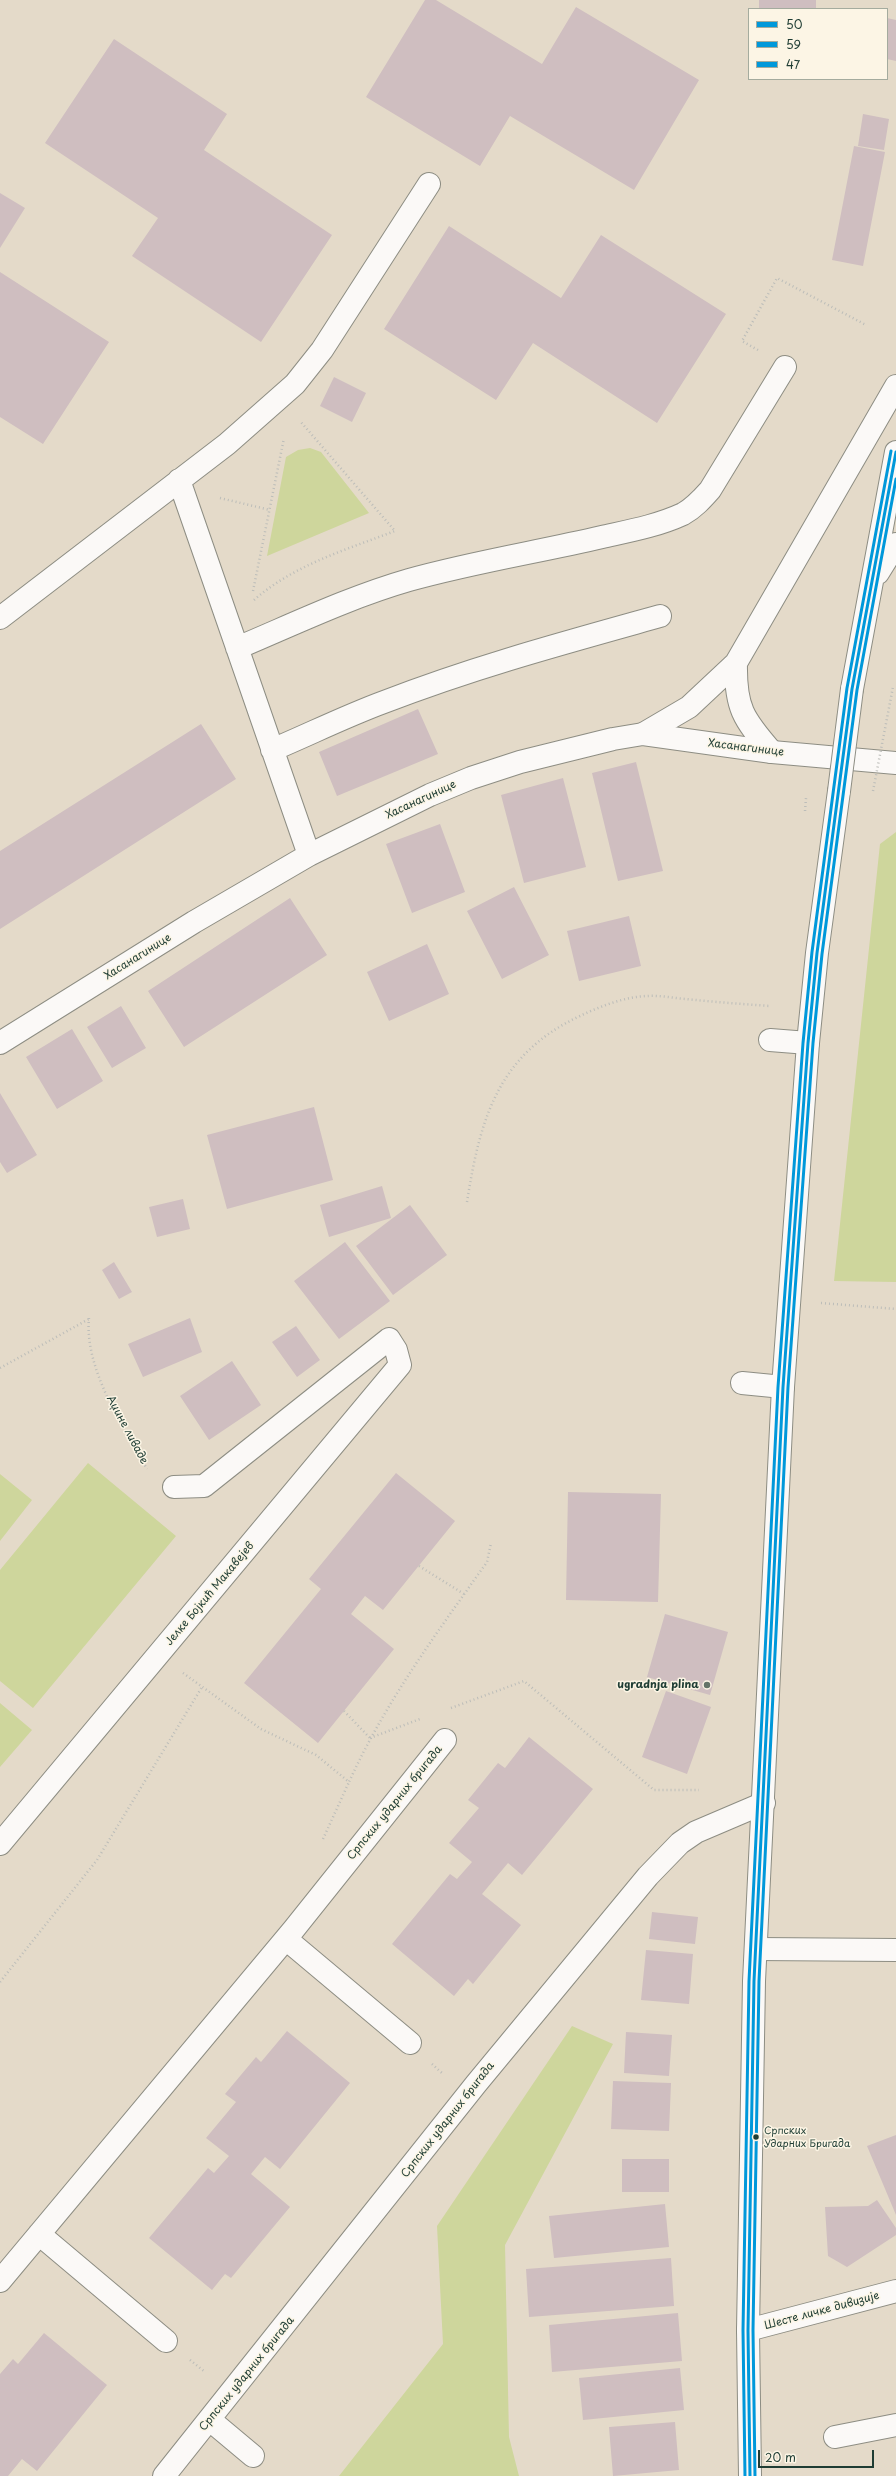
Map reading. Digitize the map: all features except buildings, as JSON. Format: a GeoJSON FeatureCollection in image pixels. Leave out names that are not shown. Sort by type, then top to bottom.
{"type":"FeatureCollection","features":[{"type":"Feature","properties":{"kind":"street"},"geometry":{"type":"LineString","coordinates":[[0,618],[180,483],[227,444],[285,404],[322,350],[429,184]]}},
{"type":"Feature","properties":{"kind":"street"},"geometry":{"type":"LineString","coordinates":[[237,648],[359,596],[408,580],[459,567],[660,523],[684,513],[698,503],[710,490],[786,367]]}},
{"type":"Feature","properties":{"kind":"street"},"geometry":{"type":"LineString","coordinates":[[643,734],[689,707],[736,663],[896,386]]}},
{"type":"Feature","properties":{"kind":"street"},"geometry":{"type":"LineString","coordinates":[[750,2476],[748,2330],[756,1949],[783,1387],[808,1043],[817,953],[852,689],[896,456]]}},
{"type":"Feature","properties":{"kind":"street"},"geometry":{"type":"LineString","coordinates":[[180,483],[309,855]]}},
{"type":"Feature","properties":{"kind":"street"},"geometry":{"type":"LineString","coordinates":[[871,584],[896,544]]}},
{"type":"Feature","properties":{"kind":"street"},"geometry":{"type":"LineString","coordinates":[[272,750],[383,702],[435,684],[499,662],[660,616]]}},
{"type":"Feature","properties":{"kind":"street"},"geometry":{"type":"LineString","coordinates":[[736,663],[735,690],[742,713],[749,726],[772,752]]}},
{"type":"Feature","properties":{"kind":"street","name":"Хасанагинице"},"geometry":{"type":"LineString","coordinates":[[0,1043],[194,922],[309,855],[430,795],[470,778],[565,750],[643,734],[772,752],[896,763]]}},
{"type":"Feature","properties":{"kind":"street"},"geometry":{"type":"LineString","coordinates":[[770,1040],[808,1043]]}},
{"type":"Feature","properties":{"kind":"street","name":"Јелке Бојкић Макавејев"},"geometry":{"type":"LineString","coordinates":[[0,1844],[400,1365],[396,1350],[389,1339],[204,1486],[174,1487]]}},
{"type":"Feature","properties":{"kind":"street"},"geometry":{"type":"LineString","coordinates":[[742,1383],[783,1387]]}},
{"type":"Feature","properties":{"kind":"street","name":"Српских ударних бригада"},"geometry":{"type":"LineString","coordinates":[[0,2281],[286,1939],[445,1740]]}},
{"type":"Feature","properties":{"kind":"street","name":"Српских ударних бригада"},"geometry":{"type":"LineString","coordinates":[[164,2476],[476,2084],[648,1876],[680,1843],[696,1832],[764,1803]]}},
{"type":"Feature","properties":{"kind":"street"},"geometry":{"type":"LineString","coordinates":[[286,1939],[410,2043]]}},
{"type":"Feature","properties":{"kind":"street"},"geometry":{"type":"LineString","coordinates":[[756,1949],[896,1950]]}},
{"type":"Feature","properties":{"kind":"street"},"geometry":{"type":"LineString","coordinates":[[39,2234],[166,2341]]}},
{"type":"Feature","properties":{"kind":"street","name":"Шесте личке дивизије"},"geometry":{"type":"LineString","coordinates":[[748,2330],[896,2291]]}},
{"type":"Feature","properties":{"kind":"street"},"geometry":{"type":"LineString","coordinates":[[210,2420],[253,2456]]}},
{"type":"Feature","properties":{"kind":"street"},"geometry":{"type":"LineString","coordinates":[[835,2438],[896,2425]]}},
{"type":"Feature","properties":{"kind":"path"},"geometry":{"type":"LineString","coordinates":[[786,367],[742,340],[777,278],[866,325]]}},
{"type":"Feature","properties":{"kind":"path"},"geometry":{"type":"LineString","coordinates":[[285,404],[394,531],[295,570],[270,586],[250,604],[270,510],[285,404]]}},
{"type":"Feature","properties":{"kind":"path"},"geometry":{"type":"LineString","coordinates":[[180,483],[211,496],[270,510]]}},
{"type":"Feature","properties":{"kind":"path"},"geometry":{"type":"LineString","coordinates":[[872,797],[893,687]]}},
{"type":"Feature","properties":{"kind":"path"},"geometry":{"type":"LineString","coordinates":[[467,1202],[475,1150],[487,1116],[505,1079],[516,1062],[536,1043],[567,1022],[604,1004],[647,996],[771,1006]]}},
{"type":"Feature","properties":{"kind":"path"},"geometry":{"type":"LineString","coordinates":[[818,1302],[896,1309]]}},
{"type":"Feature","properties":{"kind":"path","name":"Аџине ливаде"},"geometry":{"type":"LineString","coordinates":[[0,1368],[89,1318],[88,1335],[96,1367],[122,1425],[149,1472],[174,1487]]}},
{"type":"Feature","properties":{"kind":"path"},"geometry":{"type":"LineString","coordinates":[[158,1656],[261,1729],[316,1755],[349,1782],[370,1738],[416,1660],[487,1562],[491,1543]]}},
{"type":"Feature","properties":{"kind":"path"},"geometry":{"type":"LineString","coordinates":[[419,1566],[464,1594]]}},
{"type":"Feature","properties":{"kind":"path"},"geometry":{"type":"LineString","coordinates":[[443,1711],[524,1680],[654,1790],[699,1790]]}},
{"type":"Feature","properties":{"kind":"path"},"geometry":{"type":"LineString","coordinates":[[0,1982],[97,1860],[202,1687]]}},
{"type":"Feature","properties":{"kind":"path"},"geometry":{"type":"LineString","coordinates":[[344,1711],[370,1738]]}},
{"type":"Feature","properties":{"kind":"path"},"geometry":{"type":"LineString","coordinates":[[370,1738],[421,1719]]}},
{"type":"Feature","properties":{"kind":"green space"},"geometry":{"type":"Polygon","coordinates":[[[310,448],[321,452],[369,513],[267,556],[286,457],[298,450],[310,448]]]}},
{"type":"Feature","properties":{"kind":"green space"},"geometry":{"type":"Polygon","coordinates":[[[896,832],[896,1282],[834,1281],[880,844],[896,832]]]}},
{"type":"Feature","properties":{"kind":"green space"},"geometry":{"type":"Polygon","coordinates":[[[88,1463],[176,1536],[33,1708],[0,1681],[0,1570],[88,1463]]]}},
{"type":"Feature","properties":{"kind":"green space"},"geometry":{"type":"Polygon","coordinates":[[[0,1474],[32,1500],[0,1541],[0,1474]]]}},
{"type":"Feature","properties":{"kind":"green space"},"geometry":{"type":"Polygon","coordinates":[[[0,1703],[32,1730],[0,1767],[0,1703]]]}},
{"type":"Feature","properties":{"kind":"green space"},"geometry":{"type":"Polygon","coordinates":[[[572,2026],[613,2044],[505,2245],[509,2437],[519,2476],[339,2476],[443,2344],[437,2226],[572,2026]]]}},
{"type":"Feature","properties":{"kind":"transit line","name":"47"},"geometry":{"type":"LineString","coordinates":[[745,2476],[743,2330],[749,1981],[778,1387],[803,1043],[812,952],[847,688],[891,451]]}},
{"type":"Feature","properties":{"kind":"transit line","name":"50"},"geometry":{"type":"LineString","coordinates":[[750,2476],[748,2330],[754,1981],[783,1387],[808,1043],[817,953],[852,689],[896,452]]}},
{"type":"Feature","properties":{"kind":"transit line","name":"59"},"geometry":{"type":"LineString","coordinates":[[755,2476],[753,2330],[759,1981],[788,1387],[813,1043],[822,954],[857,690],[896,479]]}},
{"type":"Feature","properties":{"kind":"place","name":"ugradnja plina"},"geometry":{"type":"Point","coordinates":[707,1685]}},
{"type":"Feature","properties":{"kind":"place","name":"Српских Ударних Бригада"},"geometry":{"type":"Point","coordinates":[756,2137]}}]}
